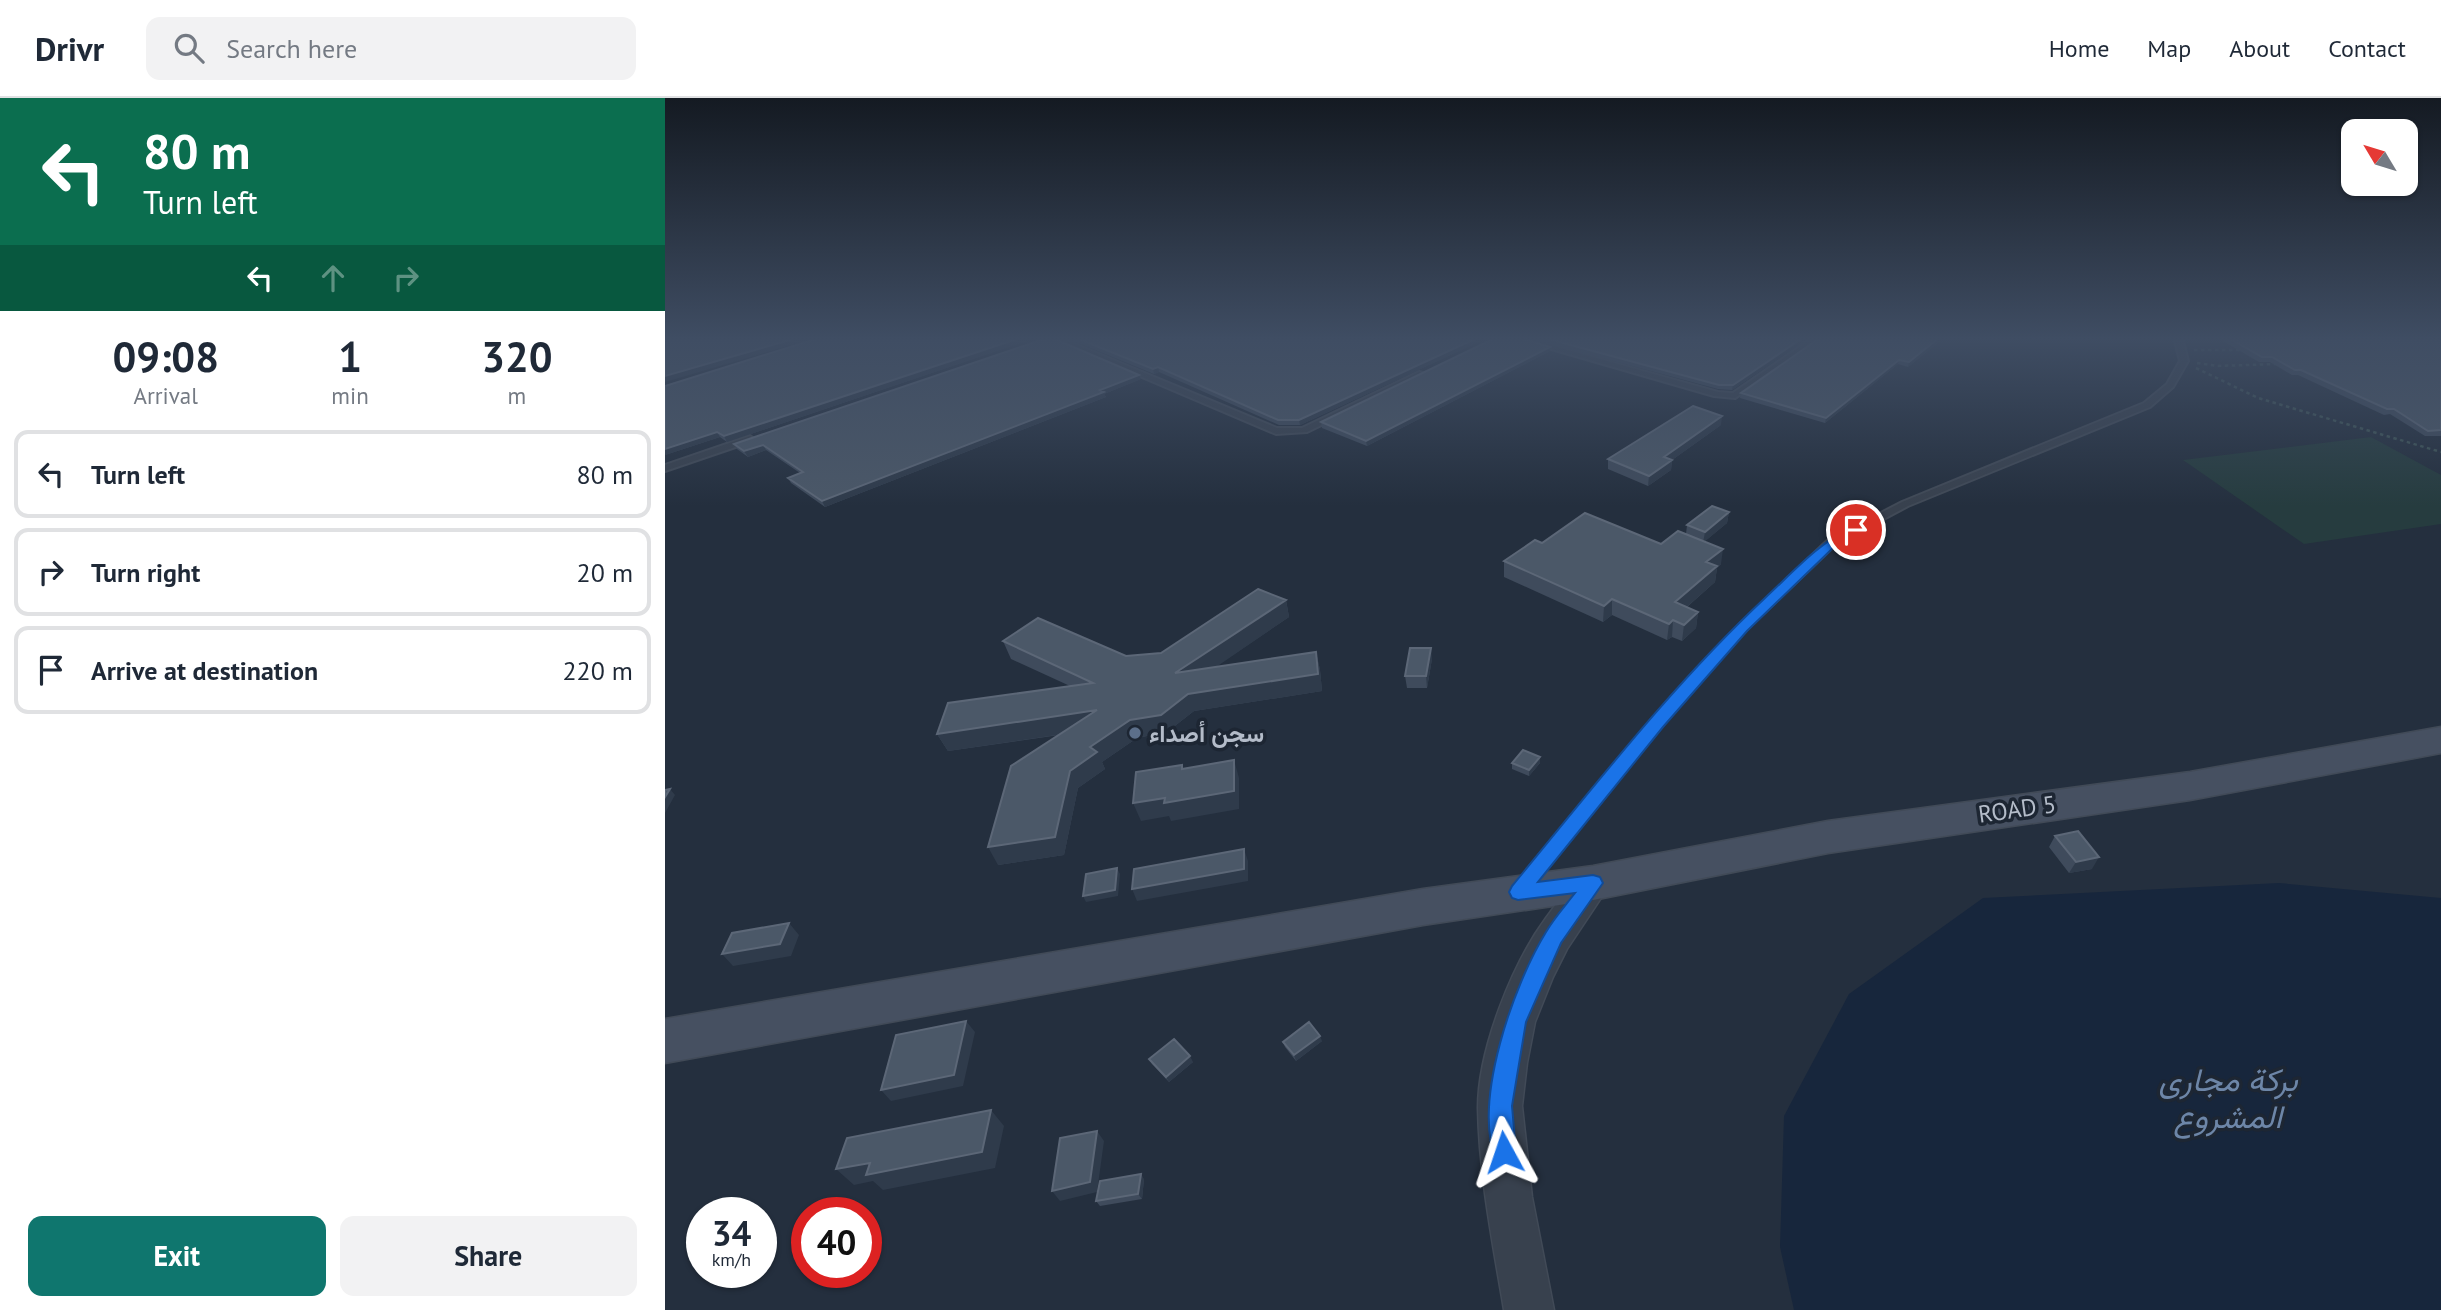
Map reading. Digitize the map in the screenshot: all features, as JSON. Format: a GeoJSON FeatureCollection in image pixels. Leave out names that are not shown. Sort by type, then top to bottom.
{"type":"FeatureCollection","features":[{"type":"Feature","properties":{"kind":"main road","name":"ROAD 5"},"geometry":{"type":"LineString","coordinates":[[665,1041],[1518,892],[1593,883],[1828,837],[2202,784],[2441,740]]}},
{"type":"Feature","properties":{"kind":"street"},"geometry":{"type":"LineString","coordinates":[[1529,1310],[1509,1197],[1500,1106],[1506,1063],[1515,1022],[1534,976],[1553,938],[1593,883]]}},
{"type":"Feature","properties":{"kind":"lane"},"geometry":{"type":"LineString","coordinates":[[1187,394],[1276,431],[1288,433],[1304,430],[1380,394]]}},
{"type":"Feature","properties":{"kind":"lane"},"geometry":{"type":"LineString","coordinates":[[1715,394],[1735,396],[1738,394]]}},
{"type":"Feature","properties":{"kind":"lane"},"geometry":{"type":"LineString","coordinates":[[1518,892],[1657,723],[1733,637],[1831,542],[1905,504],[2147,405],[2160,394]]}},
{"type":"Feature","properties":{"kind":"lane"},"geometry":{"type":"LineString","coordinates":[[665,468],[755,437]]}},
{"type":"Feature","properties":{"kind":"path"},"geometry":{"type":"LineString","coordinates":[[2242,394],[2307,416],[2370,429],[2441,452]]}},
{"type":"Feature","properties":{"kind":"green space"},"geometry":{"type":"Polygon","coordinates":[[[2371,437],[2441,475],[2441,524],[2304,544],[2183,460],[2371,437]]]}},
{"type":"Feature","properties":{"kind":"water","name":"بركة مجارى المشروع"},"geometry":{"type":"Polygon","coordinates":[[[2279,883],[2441,898],[2441,1310],[1794,1310],[1780,1247],[1784,1116],[1849,994],[1983,898],[2279,883]]]}},
{"type":"Feature","properties":{"kind":"building"},"geometry":{"type":"Polygon","coordinates":[[[665,394],[852,394],[724,436],[717,432],[665,449],[665,394]]]}},
{"type":"Feature","properties":{"kind":"building"},"geometry":{"type":"Polygon","coordinates":[[[883,394],[1100,394],[822,501],[788,478],[803,472],[763,445],[744,451],[734,444],[883,394]]]}},
{"type":"Feature","properties":{"kind":"building"},"geometry":{"type":"Polygon","coordinates":[[[1218,394],[1356,394],[1299,420],[1278,420],[1218,394]]]}},
{"type":"Feature","properties":{"kind":"building"},"geometry":{"type":"Polygon","coordinates":[[[1380,394],[1459,394],[1366,441],[1321,422],[1380,394]]]}},
{"type":"Feature","properties":{"kind":"building"},"geometry":{"type":"Polygon","coordinates":[[[1743,394],[1857,394],[1826,418],[1743,394]]]}},
{"type":"Feature","properties":{"kind":"building"},"geometry":{"type":"Polygon","coordinates":[[[2353,394],[2441,394],[2441,430],[2428,431],[2394,409],[2387,409],[2353,394]]]}},
{"type":"Feature","properties":{"kind":"building"},"geometry":{"type":"Polygon","coordinates":[[[1693,406],[1722,416],[1664,457],[1672,460],[1649,476],[1608,459],[1693,406]]]}},
{"type":"Feature","properties":{"kind":"building"},"geometry":{"type":"Polygon","coordinates":[[[1712,506],[1729,512],[1705,532],[1687,525],[1712,506]]]}},
{"type":"Feature","properties":{"kind":"building"},"geometry":{"type":"Polygon","coordinates":[[[1585,513],[1661,544],[1678,531],[1723,549],[1706,562],[1717,566],[1675,602],[1698,612],[1684,625],[1673,620],[1669,624],[1612,599],[1604,606],[1504,561],[1535,540],[1542,543],[1585,513]]]}},
{"type":"Feature","properties":{"kind":"building"},"geometry":{"type":"Polygon","coordinates":[[[1258,589],[1286,600],[1175,673],[1316,652],[1318,674],[1188,694],[1161,715],[1130,720],[1090,747],[1097,752],[1070,771],[1055,837],[988,847],[1011,766],[1097,710],[937,734],[948,703],[1093,683],[1003,641],[1038,618],[1126,656],[1161,653],[1258,589]]]}},
{"type":"Feature","properties":{"kind":"building"},"geometry":{"type":"Polygon","coordinates":[[[1410,648],[1431,648],[1426,676],[1405,676],[1410,648]]]}},
{"type":"Feature","properties":{"kind":"building"},"geometry":{"type":"Polygon","coordinates":[[[1523,750],[1540,757],[1529,770],[1512,763],[1523,750]]]}},
{"type":"Feature","properties":{"kind":"building"},"geometry":{"type":"Polygon","coordinates":[[[1234,760],[1234,791],[1164,803],[1165,798],[1133,803],[1136,772],[1182,765],[1182,769],[1234,760]]]}},
{"type":"Feature","properties":{"kind":"building"},"geometry":{"type":"Polygon","coordinates":[[[2078,831],[2099,857],[2076,862],[2055,836],[2078,831]]]}},
{"type":"Feature","properties":{"kind":"building"},"geometry":{"type":"Polygon","coordinates":[[[1244,849],[1244,869],[1132,889],[1134,869],[1244,849]]]}},
{"type":"Feature","properties":{"kind":"building"},"geometry":{"type":"Polygon","coordinates":[[[1117,868],[1115,890],[1083,896],[1086,874],[1117,868]]]}},
{"type":"Feature","properties":{"kind":"building"},"geometry":{"type":"Polygon","coordinates":[[[789,923],[780,944],[722,954],[732,933],[789,923]]]}},
{"type":"Feature","properties":{"kind":"building"},"geometry":{"type":"Polygon","coordinates":[[[966,1021],[954,1075],[881,1090],[896,1035],[966,1021]]]}},
{"type":"Feature","properties":{"kind":"building"},"geometry":{"type":"Polygon","coordinates":[[[1309,1022],[1320,1036],[1294,1055],[1283,1042],[1309,1022]]]}},
{"type":"Feature","properties":{"kind":"building"},"geometry":{"type":"Polygon","coordinates":[[[1174,1039],[1190,1056],[1166,1077],[1149,1059],[1174,1039]]]}},
{"type":"Feature","properties":{"kind":"building"},"geometry":{"type":"Polygon","coordinates":[[[991,1110],[982,1152],[866,1175],[870,1163],[836,1169],[847,1138],[991,1110]]]}},
{"type":"Feature","properties":{"kind":"building"},"geometry":{"type":"Polygon","coordinates":[[[1097,1131],[1090,1182],[1052,1191],[1060,1138],[1097,1131]]]}},
{"type":"Feature","properties":{"kind":"building"},"geometry":{"type":"Polygon","coordinates":[[[1141,1174],[1138,1194],[1096,1201],[1100,1181],[1141,1174]]]}},
{"type":"Feature","properties":{"kind":"place","name":"سجن أصداء"},"geometry":{"type":"Point","coordinates":[1135,733]}},
{"type":"Feature","properties":{"kind":"route"},"geometry":{"type":"LineString","coordinates":[[1504,1152],[1500,1106],[1515,1022],[1553,938],[1593,883],[1518,892],[1657,723],[1742,628],[1831,542],[1856,530]]}}]}
